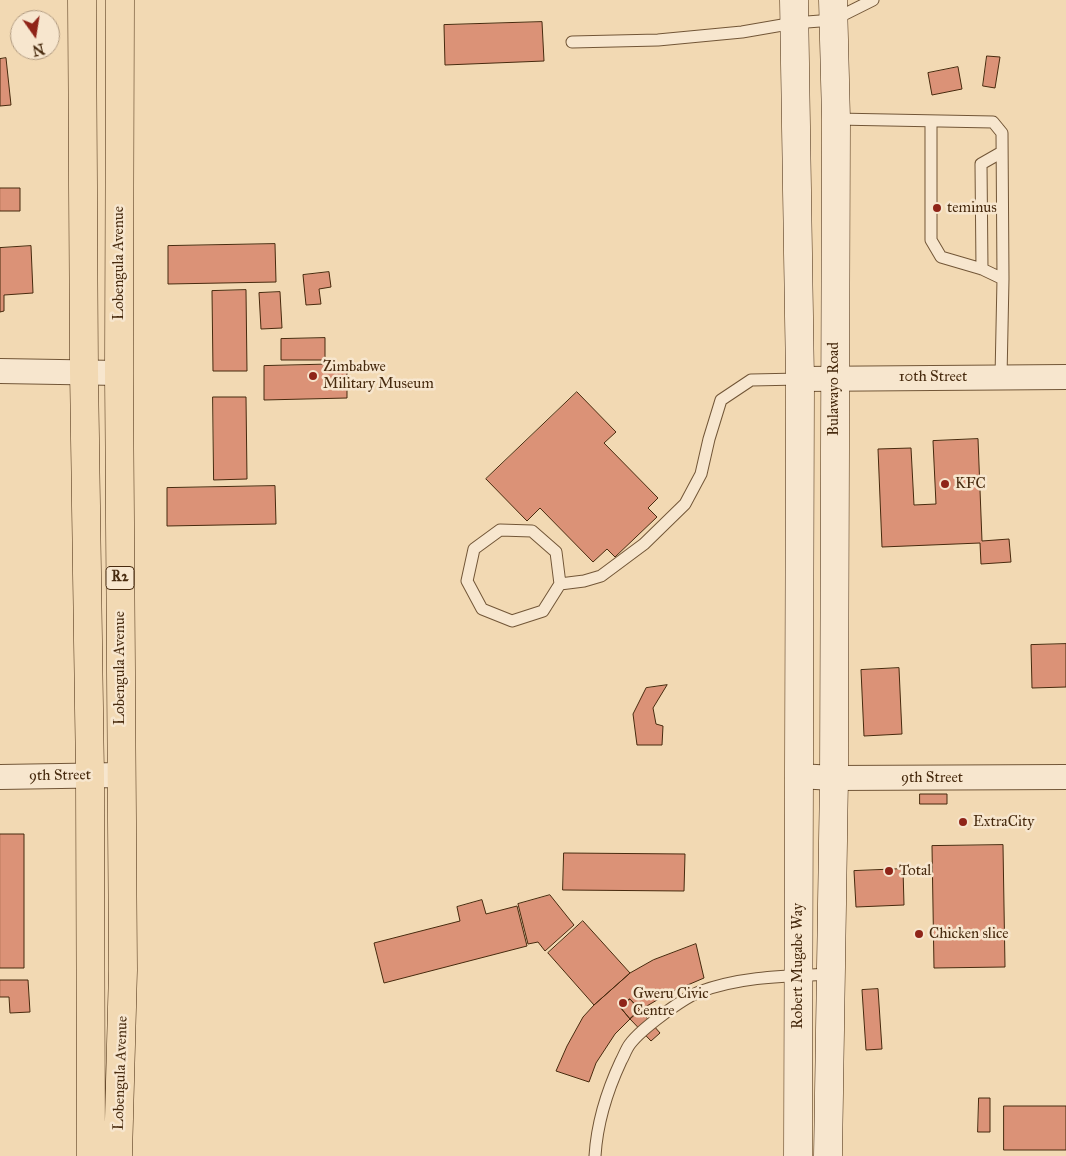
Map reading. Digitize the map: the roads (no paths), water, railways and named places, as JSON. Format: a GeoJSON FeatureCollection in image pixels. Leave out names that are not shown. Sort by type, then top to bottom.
{"type":"FeatureCollection","features":[{"type":"Feature","properties":{"kind":"highway","name":"Lobengula Avenue"},"geometry":{"type":"LineString","coordinates":[[82,0],[84,371],[90,775],[91,1156]]}},
{"type":"Feature","properties":{"kind":"highway","name":"Lobengula Avenue"},"geometry":{"type":"LineString","coordinates":[[118,1156],[123,970],[119,373],[120,0]]}},
{"type":"Feature","properties":{"kind":"street","name":"Bulawayo Road"},"geometry":{"type":"LineString","coordinates":[[834,10],[836,119],[834,778]]}},
{"type":"Feature","properties":{"kind":"street"},"geometry":{"type":"LineString","coordinates":[[794,11],[800,378],[798,776]]}},
{"type":"Feature","properties":{"kind":"street"},"geometry":{"type":"LineString","coordinates":[[0,371],[119,373]]}},
{"type":"Feature","properties":{"kind":"street","name":"10th Street"},"geometry":{"type":"LineString","coordinates":[[800,378],[1066,377]]}},
{"type":"Feature","properties":{"kind":"street","name":"9th Street"},"geometry":{"type":"LineString","coordinates":[[0,777],[121,775]]}},
{"type":"Feature","properties":{"kind":"street","name":"9th Street"},"geometry":{"type":"LineString","coordinates":[[798,776],[834,778],[1066,776]]}},
{"type":"Feature","properties":{"kind":"street","name":"Robert Mugabe Way"},"geometry":{"type":"LineString","coordinates":[[798,776],[798,1156]]}},
{"type":"Feature","properties":{"kind":"street"},"geometry":{"type":"LineString","coordinates":[[828,1156],[834,778]]}},
{"type":"Feature","properties":{"kind":"lane"},"geometry":{"type":"LineString","coordinates":[[572,42],[658,40],[742,32],[794,11],[834,10],[873,0]]}},
{"type":"Feature","properties":{"kind":"lane"},"geometry":{"type":"LineString","coordinates":[[836,119],[993,122],[1002,133],[1003,279],[1001,377]]}},
{"type":"Feature","properties":{"kind":"lane"},"geometry":{"type":"LineString","coordinates":[[931,121],[931,240],[942,257],[982,269],[1003,279]]}},
{"type":"Feature","properties":{"kind":"lane"},"geometry":{"type":"LineString","coordinates":[[982,269],[981,164],[1002,152]]}},
{"type":"Feature","properties":{"kind":"lane"},"geometry":{"type":"LineString","coordinates":[[560,584],[584,581],[601,576],[644,544],[684,504],[701,474],[721,400],[751,380],[800,378]]}},
{"type":"Feature","properties":{"kind":"lane"},"geometry":{"type":"LineString","coordinates":[[500,530],[532,531],[556,552],[560,584],[543,612],[512,621],[482,609],[467,581],[474,549],[500,530]]}},
{"type":"Feature","properties":{"kind":"lane"},"geometry":{"type":"LineString","coordinates":[[594,1156],[604,1103],[629,1045],[666,1012],[698,992],[734,983],[764,977],[831,974]]}},
{"type":"Feature","properties":{"kind":"place","name":"teminus"},"geometry":{"type":"Point","coordinates":[937,208]}},
{"type":"Feature","properties":{"kind":"place","name":"Zimbabwe Military Museum"},"geometry":{"type":"Point","coordinates":[313,376]}},
{"type":"Feature","properties":{"kind":"place","name":"KFC"},"geometry":{"type":"Point","coordinates":[945,484]}},
{"type":"Feature","properties":{"kind":"place","name":"ExtraCity"},"geometry":{"type":"Point","coordinates":[963,822]}},
{"type":"Feature","properties":{"kind":"place","name":"Total"},"geometry":{"type":"Point","coordinates":[889,871]}},
{"type":"Feature","properties":{"kind":"place","name":"Chicken slice"},"geometry":{"type":"Point","coordinates":[919,934]}},
{"type":"Feature","properties":{"kind":"place","name":"Gweru Civic Centre"},"geometry":{"type":"Point","coordinates":[623,1003]}}]}
